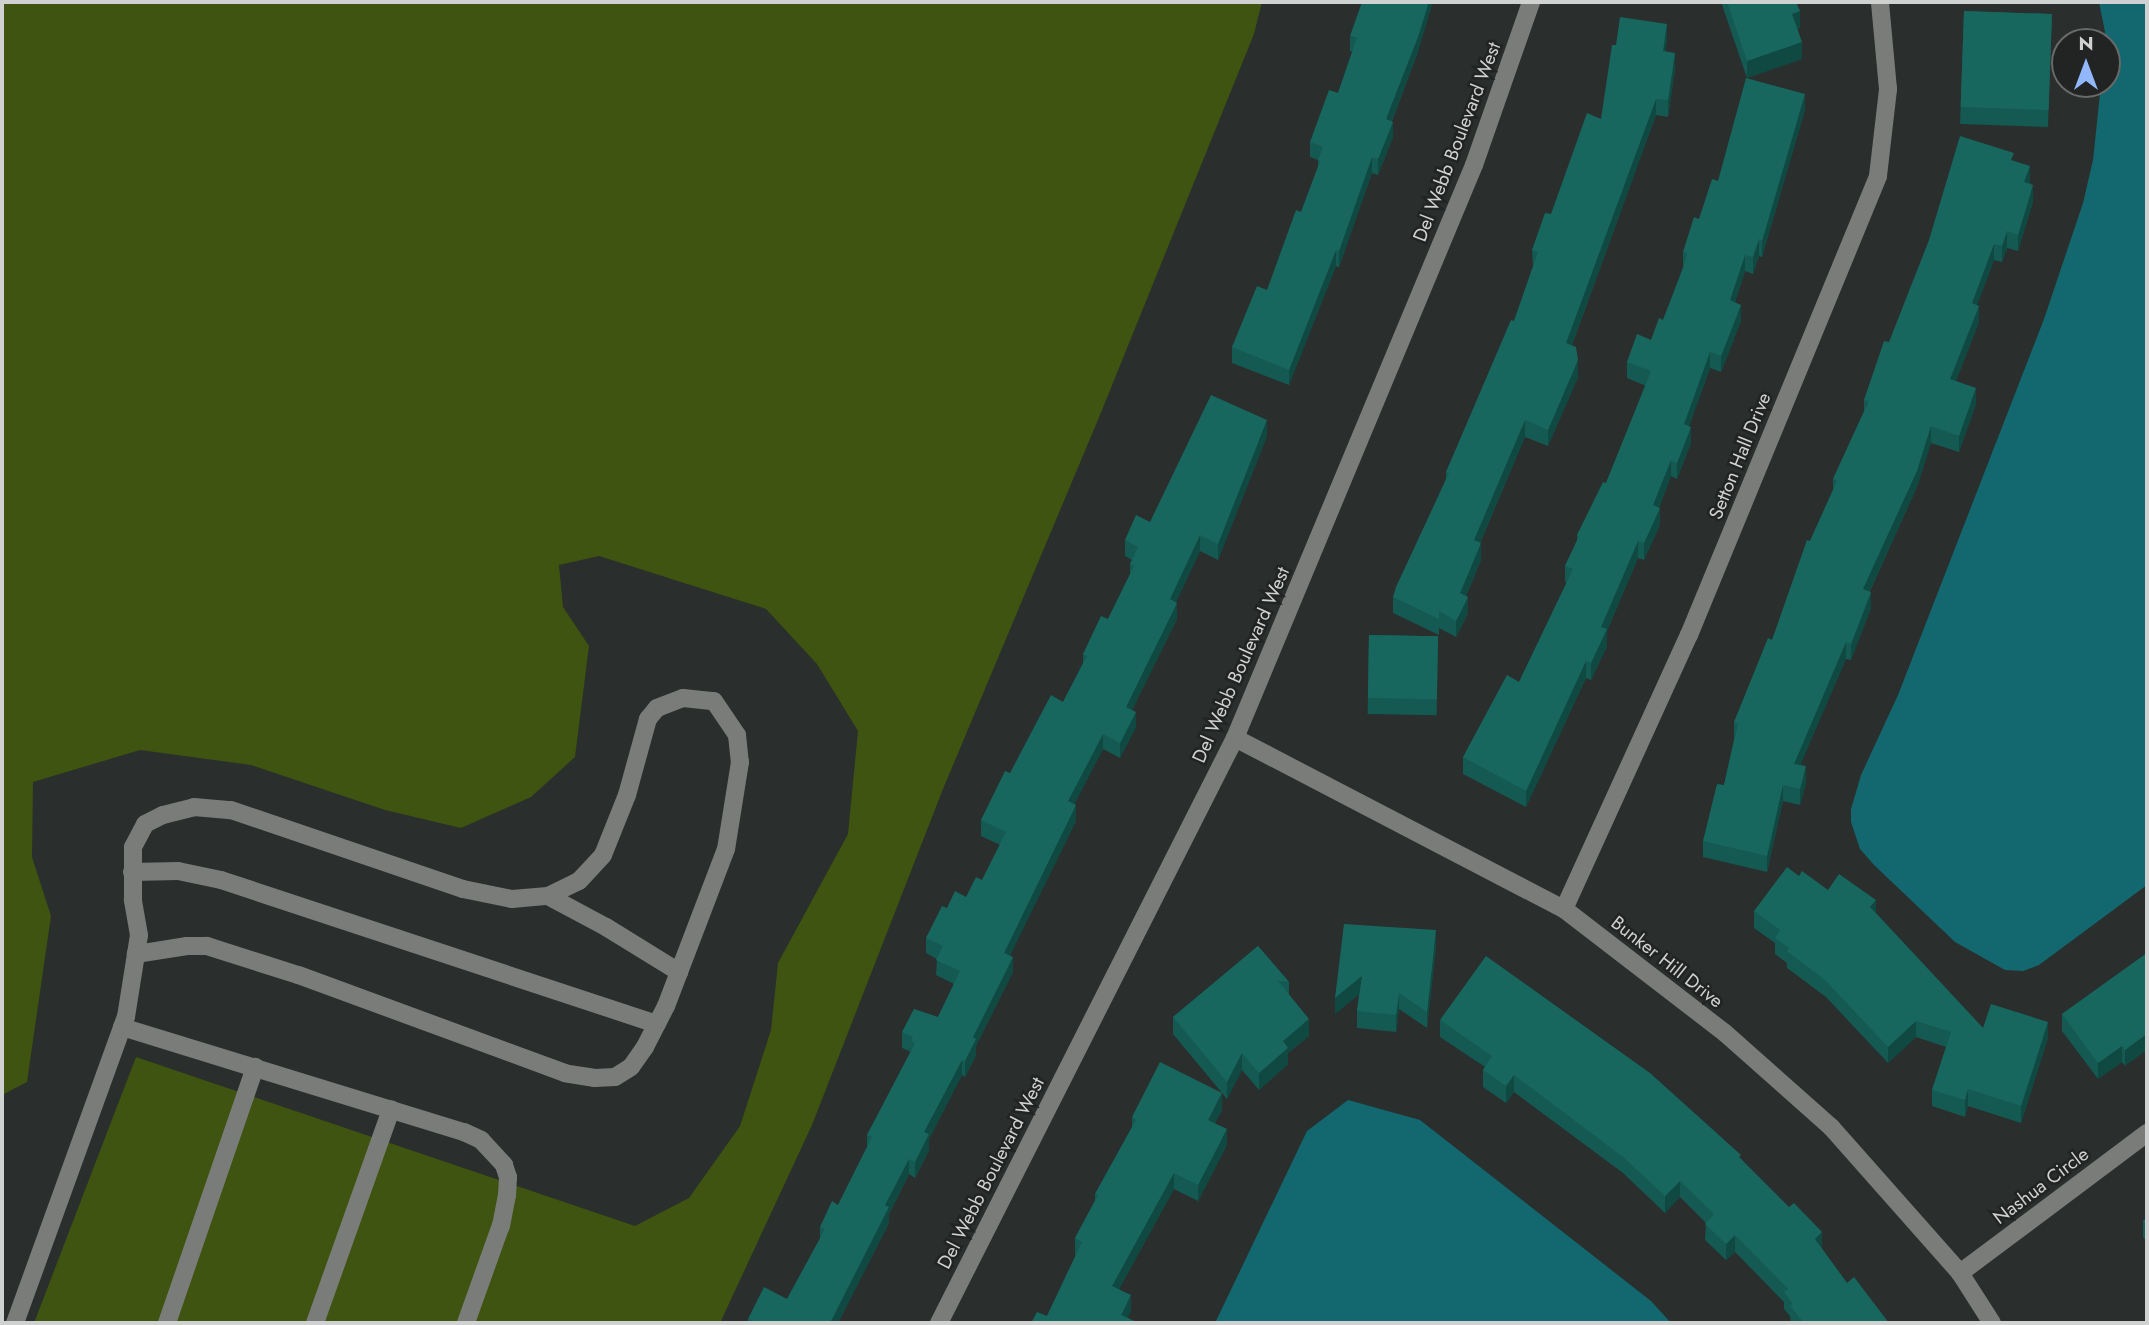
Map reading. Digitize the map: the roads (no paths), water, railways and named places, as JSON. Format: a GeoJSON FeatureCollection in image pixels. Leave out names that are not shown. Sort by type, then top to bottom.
{"type":"FeatureCollection","features":[{"type":"Feature","properties":{"kind":"street","name":"Del Webb Boulevard West"},"geometry":{"type":"LineString","coordinates":[[939,1323],[1235,737],[1474,165],[1531,2]]}},
{"type":"Feature","properties":{"kind":"street","name":"Setton Hall Drive"},"geometry":{"type":"LineString","coordinates":[[1564,909],[1689,635],[1878,176],[1888,89],[1880,2]]}},
{"type":"Feature","properties":{"kind":"street"},"geometry":{"type":"LineString","coordinates":[[15,1323],[122,1027],[135,954],[139,935],[132,872],[133,847],[145,824],[163,815],[194,807],[231,810],[463,889],[512,899],[548,896],[579,881],[603,855],[626,795],[648,719],[657,708],[682,698],[714,701],[737,735],[740,762],[726,849],[657,1024],[631,1067],[615,1077],[595,1079],[565,1073],[298,975],[207,946],[187,946],[135,954]]}},
{"type":"Feature","properties":{"kind":"street","name":"Bunker Hill Drive"},"geometry":{"type":"LineString","coordinates":[[1235,737],[1564,909],[1725,1033],[1831,1127],[1960,1273],[1992,1323]]}},
{"type":"Feature","properties":{"kind":"street"},"geometry":{"type":"LineString","coordinates":[[132,872],[178,871],[221,880],[657,1024]]}},
{"type":"Feature","properties":{"kind":"street"},"geometry":{"type":"LineString","coordinates":[[548,896],[606,927],[679,972]]}},
{"type":"Feature","properties":{"kind":"street"},"geometry":{"type":"LineString","coordinates":[[122,1027],[390,1109],[481,1140],[504,1165],[508,1177],[507,1195],[501,1225],[466,1323]]}},
{"type":"Feature","properties":{"kind":"street"},"geometry":{"type":"LineString","coordinates":[[167,1323],[255,1067]]}},
{"type":"Feature","properties":{"kind":"street"},"geometry":{"type":"LineString","coordinates":[[315,1323],[390,1109]]}},
{"type":"Feature","properties":{"kind":"street","name":"Nashua Circle"},"geometry":{"type":"LineString","coordinates":[[1960,1273],[2147,1133]]}},
{"type":"Feature","properties":{"kind":"water"},"geometry":{"type":"Polygon","coordinates":[[[2099,2],[2147,2],[2147,885],[2039,965],[2023,971],[2005,970],[1955,942],[1874,865],[1860,849],[1851,822],[1851,809],[1861,775],[1898,695],[2044,319],[2083,203],[2093,160],[2100,98],[2121,98],[2121,28],[2104,28],[2099,2]]]}},
{"type":"Feature","properties":{"kind":"water"},"geometry":{"type":"Polygon","coordinates":[[[1348,1100],[1420,1120],[1651,1301],[1671,1323],[1215,1323],[1307,1131],[1348,1100]]]}}]}
